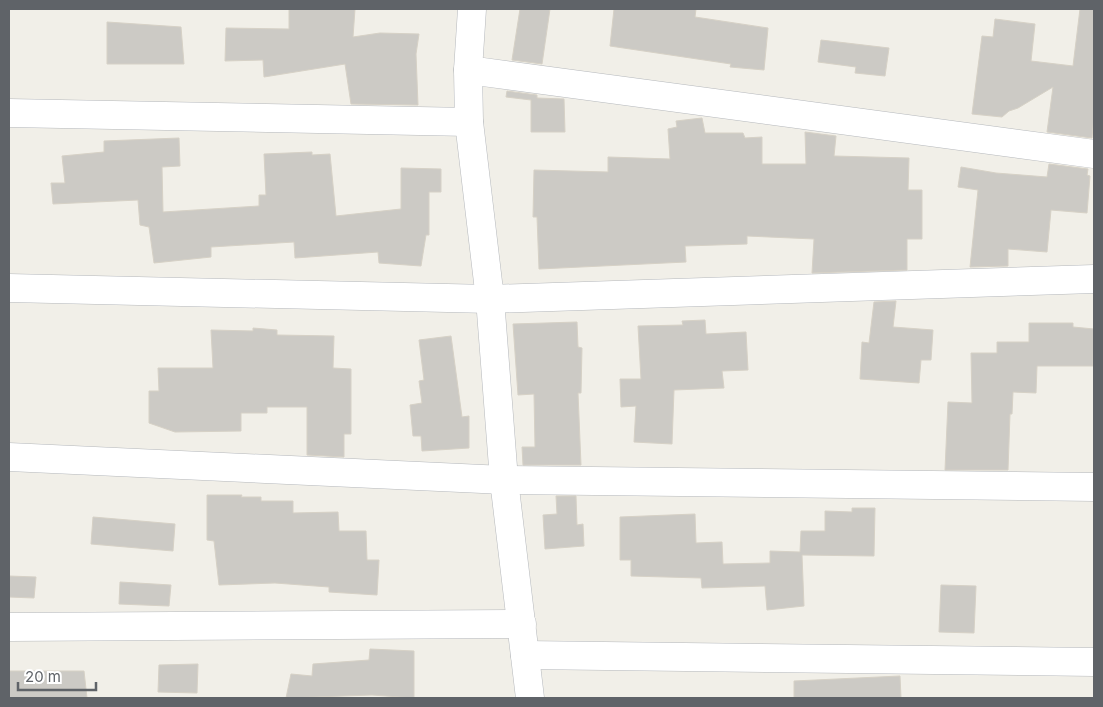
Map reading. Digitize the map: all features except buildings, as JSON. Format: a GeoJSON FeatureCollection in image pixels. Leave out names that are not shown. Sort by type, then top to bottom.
{"type":"FeatureCollection","features":[{"type":"Feature","properties":{"kind":"street"},"geometry":{"type":"LineString","coordinates":[[472,9],[468,70],[469,122],[490,299],[504,480],[530,698]]}},
{"type":"Feature","properties":{"kind":"street"},"geometry":{"type":"LineString","coordinates":[[468,70],[1094,154]]}},
{"type":"Feature","properties":{"kind":"street"},"geometry":{"type":"LineString","coordinates":[[9,113],[469,122]]}},
{"type":"Feature","properties":{"kind":"street"},"geometry":{"type":"LineString","coordinates":[[9,288],[490,299],[1094,280]]}},
{"type":"Feature","properties":{"kind":"street"},"geometry":{"type":"LineString","coordinates":[[9,457],[504,480],[1094,487]]}},
{"type":"Feature","properties":{"kind":"street"},"geometry":{"type":"LineString","coordinates":[[9,627],[522,624]]}},
{"type":"Feature","properties":{"kind":"street"},"geometry":{"type":"LineString","coordinates":[[525,655],[1094,662]]}}]}
